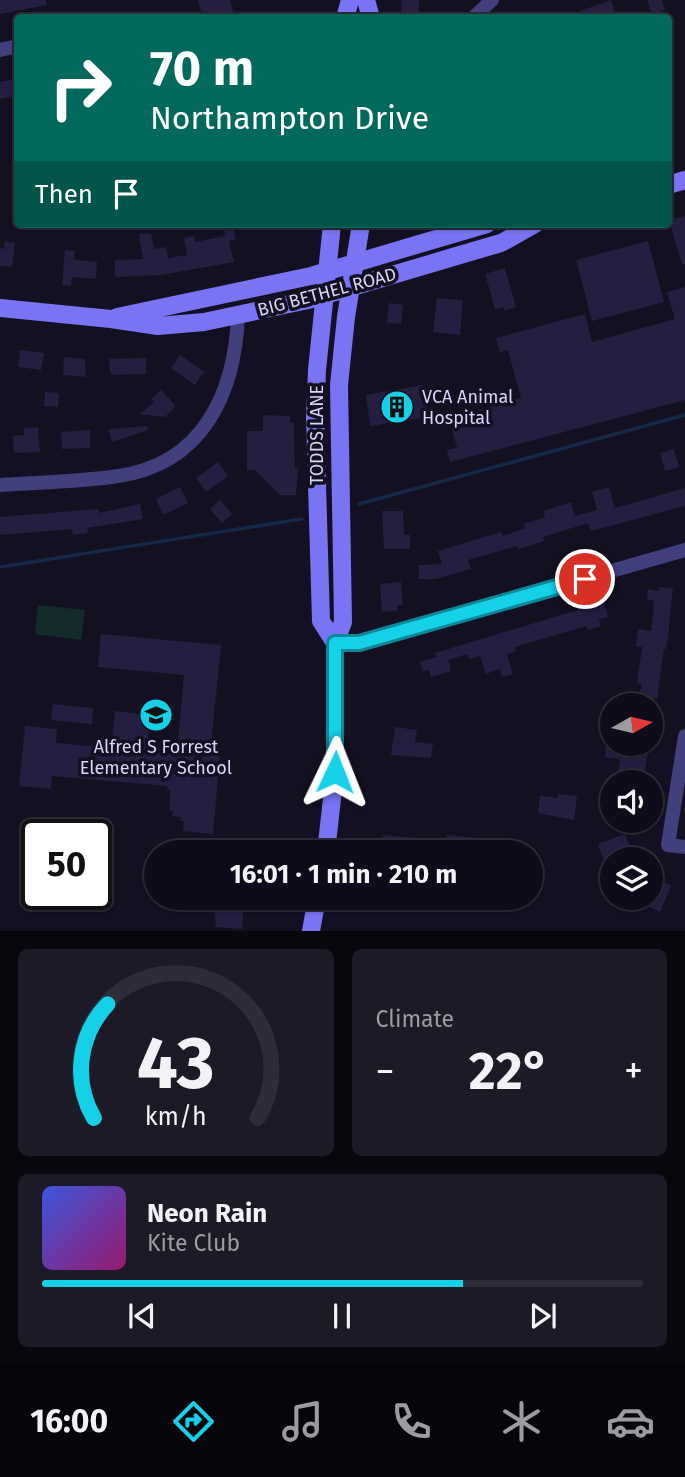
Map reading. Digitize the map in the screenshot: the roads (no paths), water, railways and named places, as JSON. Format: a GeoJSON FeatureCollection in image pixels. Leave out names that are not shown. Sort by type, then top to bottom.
{"type":"FeatureCollection","features":[{"type":"Feature","properties":{"kind":"main road","name":"TODDS LANE"},"geometry":{"type":"LineString","coordinates":[[332,228],[317,370],[315,457],[321,621],[335,643]]}},
{"type":"Feature","properties":{"kind":"main road","name":"TODDS LANE"},"geometry":{"type":"LineString","coordinates":[[327,840],[335,772],[335,643],[344,614],[339,385],[360,228]]}},
{"type":"Feature","properties":{"kind":"main road","name":"BIG BETHEL ROAD"},"geometry":{"type":"LineString","coordinates":[[111,319],[328,272],[473,228]]}},
{"type":"Feature","properties":{"kind":"main road","name":"BIG BETHEL ROAD"},"geometry":{"type":"LineString","coordinates":[[0,309],[158,326],[204,322],[325,295],[500,243],[528,228]]}},
{"type":"Feature","properties":{"kind":"main road"},"geometry":{"type":"LineString","coordinates":[[311,931],[315,910]]}},
{"type":"Feature","properties":{"kind":"street"},"geometry":{"type":"LineString","coordinates":[[477,14],[492,0]]}},
{"type":"Feature","properties":{"kind":"street"},"geometry":{"type":"LineString","coordinates":[[0,485],[120,476],[150,468],[180,453],[213,415],[225,392],[234,355],[238,315]]}},
{"type":"Feature","properties":{"kind":"street"},"geometry":{"type":"LineString","coordinates":[[335,643],[359,643],[685,550]]}},
{"type":"Feature","properties":{"kind":"street"},"geometry":{"type":"LineString","coordinates":[[685,736],[668,845],[685,847]]}},
{"type":"Feature","properties":{"kind":"waterway"},"geometry":{"type":"LineString","coordinates":[[359,504],[685,415]]}},
{"type":"Feature","properties":{"kind":"waterway"},"geometry":{"type":"LineString","coordinates":[[0,567],[302,519]]}},
{"type":"Feature","properties":{"kind":"place","name":"VCA Animal Hospital"},"geometry":{"type":"Point","coordinates":[397,407]}},
{"type":"Feature","properties":{"kind":"place","name":"Alfred S Forrest Elementary School"},"geometry":{"type":"Point","coordinates":[156,715]}}]}
